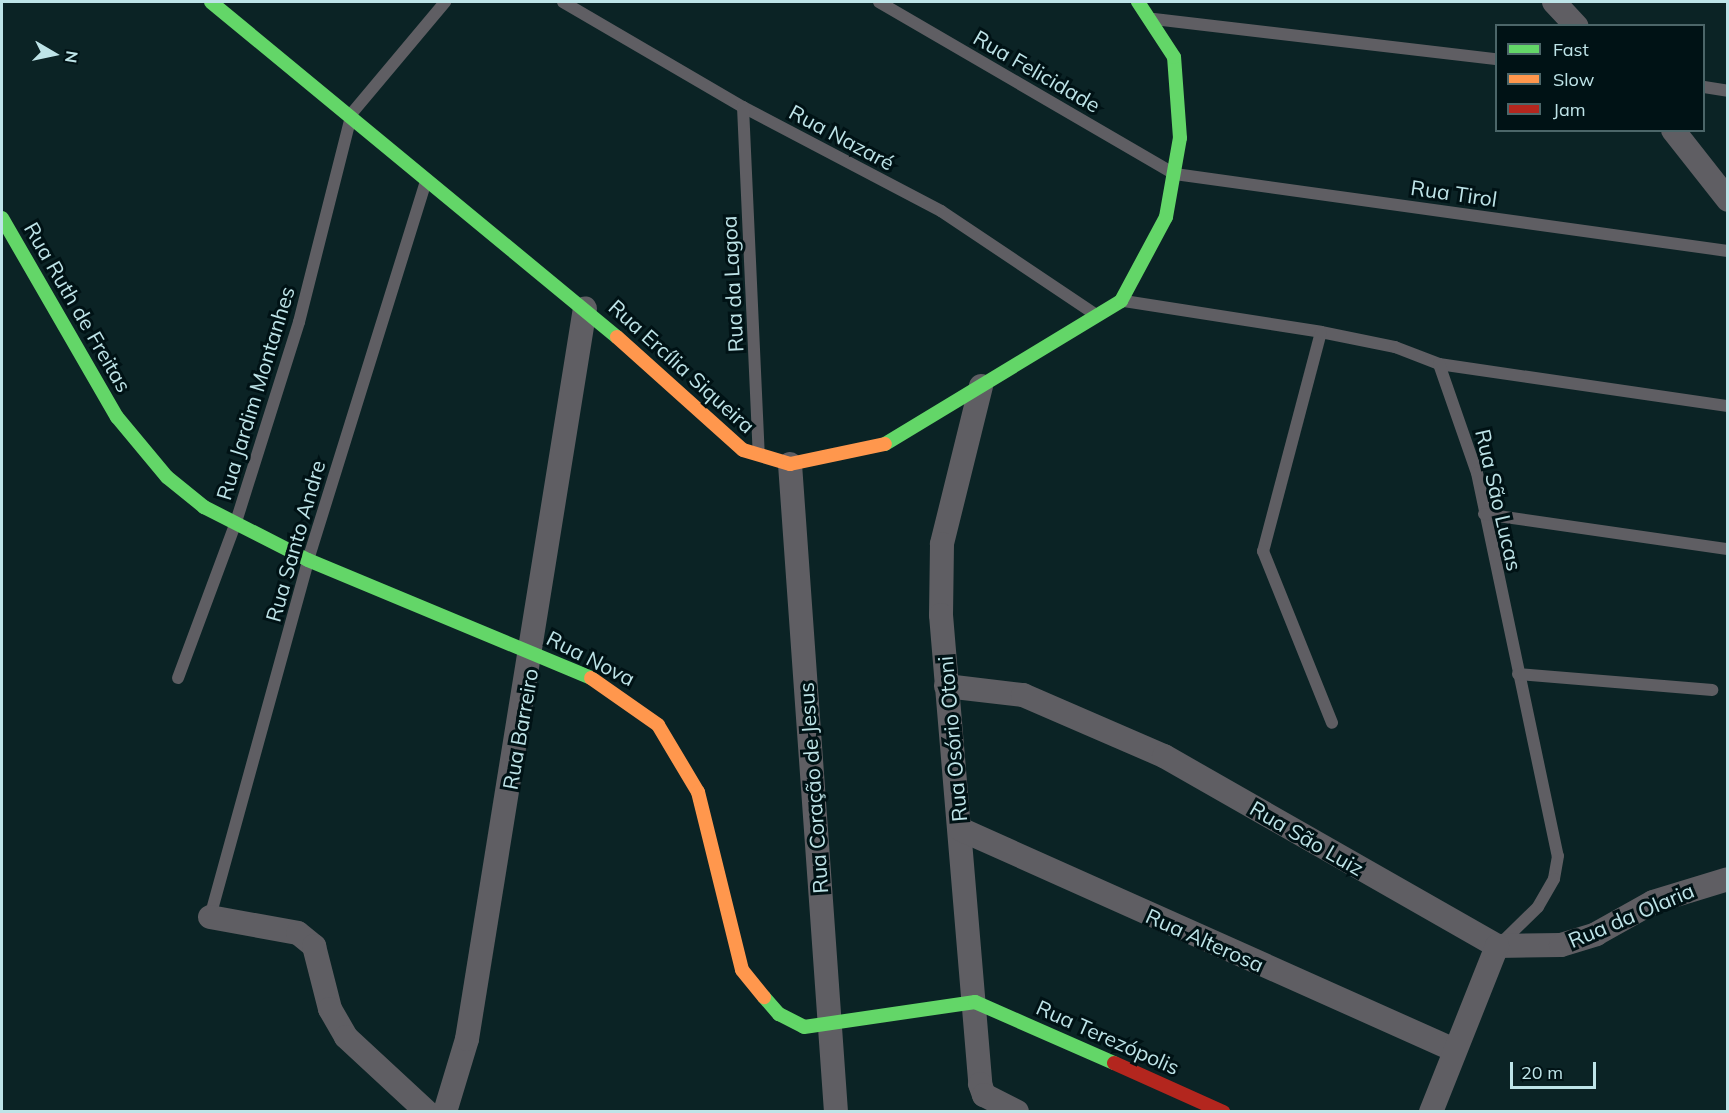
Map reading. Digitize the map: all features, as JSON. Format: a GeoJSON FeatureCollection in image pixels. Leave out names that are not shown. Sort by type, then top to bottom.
{"type":"FeatureCollection","features":[{"type":"Feature","properties":{"kind":"street","name":"Rua Ercília Siqueira"},"geometry":{"type":"LineString","coordinates":[[211,2],[352,113],[426,180],[585,308],[759,459],[790,464],[824,461],[886,444],[1121,301],[1166,217],[1175,174],[1180,100],[1174,57],[1153,19],[1138,2]]}},
{"type":"Feature","properties":{"kind":"street"},"geometry":{"type":"LineString","coordinates":[[1554,2],[1574,24]]}},
{"type":"Feature","properties":{"kind":"street"},"geometry":{"type":"LineString","coordinates":[[1675,132],[1728,200]]}},
{"type":"Feature","properties":{"kind":"street","name":"Rua Ruth de Freitas"},"geometry":{"type":"LineString","coordinates":[[2,218],[117,417]]}},
{"type":"Feature","properties":{"kind":"street","name":"Rua Barreiro"},"geometry":{"type":"LineString","coordinates":[[446,1112],[467,1039],[533,651],[585,308]]}},
{"type":"Feature","properties":{"kind":"street","name":"Rua Osório Otoni"},"geometry":{"type":"LineString","coordinates":[[981,386],[942,544],[946,686],[984,1095],[1017,1112]]}},
{"type":"Feature","properties":{"kind":"street","name":"Rua Nova"},"geometry":{"type":"LineString","coordinates":[[117,417],[167,477],[235,525],[308,560],[533,651],[602,683],[657,724],[698,792],[742,970],[779,1014],[804,1027],[830,1026],[975,1002]]}},
{"type":"Feature","properties":{"kind":"street","name":"Rua Coração de Jesus"},"geometry":{"type":"LineString","coordinates":[[790,464],[836,1112]]}},
{"type":"Feature","properties":{"kind":"street","name":"Rua São Luiz"},"geometry":{"type":"LineString","coordinates":[[946,686],[1023,695],[1164,756],[1497,946]]}},
{"type":"Feature","properties":{"kind":"street","name":"Rua Alterosa"},"geometry":{"type":"LineString","coordinates":[[960,829],[1452,1049]]}},
{"type":"Feature","properties":{"kind":"street","name":"Rua da Olaria"},"geometry":{"type":"LineString","coordinates":[[1497,946],[1561,945],[1596,934],[1653,902],[1728,879]]}},
{"type":"Feature","properties":{"kind":"street"},"geometry":{"type":"LineString","coordinates":[[210,917],[298,933],[314,946],[330,1009],[346,1037],[427,1112]]}},
{"type":"Feature","properties":{"kind":"street"},"geometry":{"type":"LineString","coordinates":[[1431,1112],[1452,1049],[1497,946]]}},
{"type":"Feature","properties":{"kind":"street","name":"Rua Terezópolis"},"geometry":{"type":"LineString","coordinates":[[975,1002],[1223,1112]]}},
{"type":"Feature","properties":{"kind":"lane"},"geometry":{"type":"LineString","coordinates":[[227,15],[240,2]]}},
{"type":"Feature","properties":{"kind":"lane"},"geometry":{"type":"LineString","coordinates":[[352,113],[445,2]]}},
{"type":"Feature","properties":{"kind":"lane","name":"Rua Nazaré"},"geometry":{"type":"LineString","coordinates":[[563,2],[743,107],[940,211],[1098,316]]}},
{"type":"Feature","properties":{"kind":"lane","name":"Rua Felicidade"},"geometry":{"type":"LineString","coordinates":[[879,2],[1175,174]]}},
{"type":"Feature","properties":{"kind":"lane"},"geometry":{"type":"LineString","coordinates":[[1153,19],[1495,59]]}},
{"type":"Feature","properties":{"kind":"lane"},"geometry":{"type":"LineString","coordinates":[[1705,87],[1728,91]]}},
{"type":"Feature","properties":{"kind":"lane","name":"Rua da Lagoa"},"geometry":{"type":"LineString","coordinates":[[743,107],[759,459]]}},
{"type":"Feature","properties":{"kind":"lane","name":"Rua Jardim Montanhes"},"geometry":{"type":"LineString","coordinates":[[178,678],[235,525],[299,322],[352,113]]}},
{"type":"Feature","properties":{"kind":"lane","name":"Rua Tirol"},"geometry":{"type":"LineString","coordinates":[[1175,174],[1728,251]]}},
{"type":"Feature","properties":{"kind":"lane","name":"Rua Santo Andre"},"geometry":{"type":"LineString","coordinates":[[210,917],[308,560],[426,180]]}},
{"type":"Feature","properties":{"kind":"lane"},"geometry":{"type":"LineString","coordinates":[[1121,301],[1321,332],[1395,347],[1439,364],[1728,406]]}},
{"type":"Feature","properties":{"kind":"lane"},"geometry":{"type":"LineString","coordinates":[[1321,332],[1263,551],[1332,723]]}},
{"type":"Feature","properties":{"kind":"lane","name":"Rua São Lucas"},"geometry":{"type":"LineString","coordinates":[[1439,364],[1477,473],[1558,856],[1554,879],[1538,907],[1497,946]]}},
{"type":"Feature","properties":{"kind":"lane"},"geometry":{"type":"LineString","coordinates":[[1484,514],[1728,549]]}},
{"type":"Feature","properties":{"kind":"lane"},"geometry":{"type":"LineString","coordinates":[[1518,675],[1712,690]]}},
{"type":"Feature","properties":{"kind":"traffic: fast"},"geometry":{"type":"LineString","coordinates":[[211,2],[617,337]]}},
{"type":"Feature","properties":{"kind":"traffic: fast"},"geometry":{"type":"LineString","coordinates":[[885,444],[1121,301],[1166,217],[1180,138],[1174,57],[1138,2]]}},
{"type":"Feature","properties":{"kind":"traffic: fast"},"geometry":{"type":"LineString","coordinates":[[2,218],[117,417],[167,477],[204,507],[308,560],[591,678]]}},
{"type":"Feature","properties":{"kind":"traffic: fast"},"geometry":{"type":"LineString","coordinates":[[764,997],[779,1014],[804,1027],[975,1002],[1114,1063]]}},
{"type":"Feature","properties":{"kind":"traffic: slow"},"geometry":{"type":"LineString","coordinates":[[617,337],[743,450],[790,464],[885,444]]}},
{"type":"Feature","properties":{"kind":"traffic: slow"},"geometry":{"type":"LineString","coordinates":[[591,678],[658,725],[698,792],[742,970],[764,997]]}},
{"type":"Feature","properties":{"kind":"traffic: jam"},"geometry":{"type":"LineString","coordinates":[[1114,1063],[1223,1112]]}}]}
